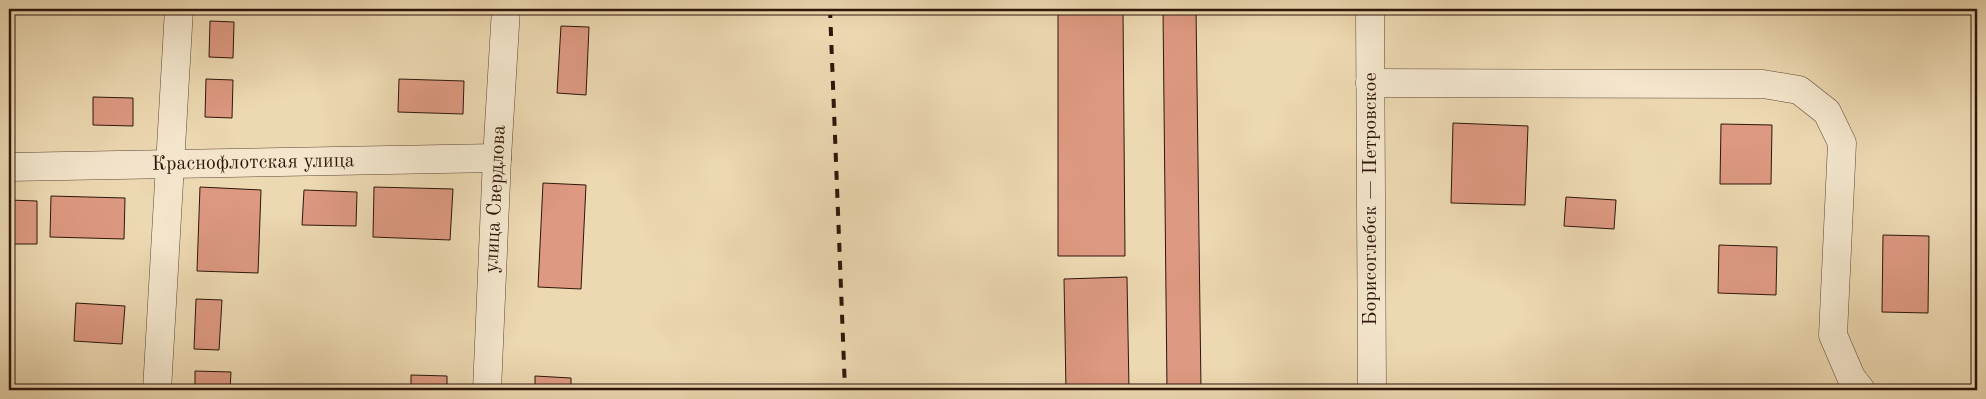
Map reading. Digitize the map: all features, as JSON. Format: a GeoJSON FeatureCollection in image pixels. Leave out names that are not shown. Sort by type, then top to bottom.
{"type":"FeatureCollection","features":[{"type":"Feature","properties":{"kind":"street"},"geometry":{"type":"LineString","coordinates":[[157,390],[172,164],[179,9]]}},
{"type":"Feature","properties":{"kind":"street","name":"улица Свердлова"},"geometry":{"type":"LineString","coordinates":[[487,390],[497,158],[506,9]]}},
{"type":"Feature","properties":{"kind":"street","name":"Борисоглебск — Петровское"},"geometry":{"type":"LineString","coordinates":[[1370,9],[1372,390]]}},
{"type":"Feature","properties":{"kind":"street"},"geometry":{"type":"LineString","coordinates":[[1370,83],[1763,84],[1799,90],[1827,112],[1842,143],[1833,335],[1851,377],[1861,390]]}},
{"type":"Feature","properties":{"kind":"street","name":"Краснофлотская улица"},"geometry":{"type":"LineString","coordinates":[[9,167],[497,158]]}},
{"type":"Feature","properties":{"kind":"building"},"geometry":{"type":"Polygon","coordinates":[[[208,9],[253,9],[253,13],[208,13],[208,9]]]}},
{"type":"Feature","properties":{"kind":"building"},"geometry":{"type":"Polygon","coordinates":[[[1058,9],[1123,9],[1125,256],[1058,256],[1058,9]]]}},
{"type":"Feature","properties":{"kind":"building"},"geometry":{"type":"Polygon","coordinates":[[[1163,9],[1196,9],[1201,390],[1167,390],[1163,9]]]}},
{"type":"Feature","properties":{"kind":"building"},"geometry":{"type":"Polygon","coordinates":[[[210,21],[234,22],[233,58],[209,57],[210,21]]]}},
{"type":"Feature","properties":{"kind":"building"},"geometry":{"type":"Polygon","coordinates":[[[561,26],[589,27],[586,95],[557,93],[561,26]]]}},
{"type":"Feature","properties":{"kind":"building"},"geometry":{"type":"Polygon","coordinates":[[[206,79],[233,80],[232,118],[205,117],[206,79]]]}},
{"type":"Feature","properties":{"kind":"building"},"geometry":{"type":"Polygon","coordinates":[[[399,79],[464,81],[463,114],[398,112],[399,79]]]}},
{"type":"Feature","properties":{"kind":"building"},"geometry":{"type":"Polygon","coordinates":[[[93,97],[133,98],[133,126],[93,125],[93,97]]]}},
{"type":"Feature","properties":{"kind":"building"},"geometry":{"type":"Polygon","coordinates":[[[1453,123],[1528,126],[1525,205],[1451,203],[1453,123]]]}},
{"type":"Feature","properties":{"kind":"building"},"geometry":{"type":"Polygon","coordinates":[[[1721,124],[1772,125],[1771,184],[1720,184],[1721,124]]]}},
{"type":"Feature","properties":{"kind":"building"},"geometry":{"type":"Polygon","coordinates":[[[543,183],[586,185],[581,289],[538,287],[543,183]]]}},
{"type":"Feature","properties":{"kind":"building"},"geometry":{"type":"Polygon","coordinates":[[[200,187],[261,190],[258,273],[197,271],[200,187]]]}},
{"type":"Feature","properties":{"kind":"building"},"geometry":{"type":"Polygon","coordinates":[[[374,187],[453,189],[450,240],[373,237],[374,187]]]}},
{"type":"Feature","properties":{"kind":"building"},"geometry":{"type":"Polygon","coordinates":[[[304,190],[357,192],[356,226],[302,225],[304,190]]]}},
{"type":"Feature","properties":{"kind":"building"},"geometry":{"type":"Polygon","coordinates":[[[51,196],[125,198],[124,239],[50,237],[51,196]]]}},
{"type":"Feature","properties":{"kind":"building"},"geometry":{"type":"Polygon","coordinates":[[[1566,197],[1616,200],[1614,229],[1564,226],[1566,197]]]}},
{"type":"Feature","properties":{"kind":"building"},"geometry":{"type":"Polygon","coordinates":[[[9,200],[37,201],[37,244],[9,244],[9,200]]]}},
{"type":"Feature","properties":{"kind":"building"},"geometry":{"type":"Polygon","coordinates":[[[1883,235],[1929,236],[1928,313],[1882,312],[1883,235]]]}},
{"type":"Feature","properties":{"kind":"building"},"geometry":{"type":"Polygon","coordinates":[[[1719,245],[1777,247],[1776,295],[1718,293],[1719,245]]]}},
{"type":"Feature","properties":{"kind":"building"},"geometry":{"type":"Polygon","coordinates":[[[1127,277],[1129,390],[1066,390],[1064,279],[1127,277]]]}},
{"type":"Feature","properties":{"kind":"building"},"geometry":{"type":"Polygon","coordinates":[[[196,299],[222,300],[219,350],[194,349],[196,299]]]}},
{"type":"Feature","properties":{"kind":"building"},"geometry":{"type":"Polygon","coordinates":[[[76,303],[125,306],[122,344],[74,341],[76,303]]]}},
{"type":"Feature","properties":{"kind":"building"},"geometry":{"type":"Polygon","coordinates":[[[195,371],[231,372],[230,390],[195,390],[195,371]]]}},
{"type":"Feature","properties":{"kind":"building"},"geometry":{"type":"Polygon","coordinates":[[[411,375],[447,376],[447,390],[411,390],[411,375]]]}},
{"type":"Feature","properties":{"kind":"building"},"geometry":{"type":"Polygon","coordinates":[[[535,376],[571,378],[571,390],[535,390],[535,376]]]}},
{"type":"Feature","properties":{"kind":"railway"},"geometry":{"type":"LineString","coordinates":[[830,9],[845,390]]}}]}
